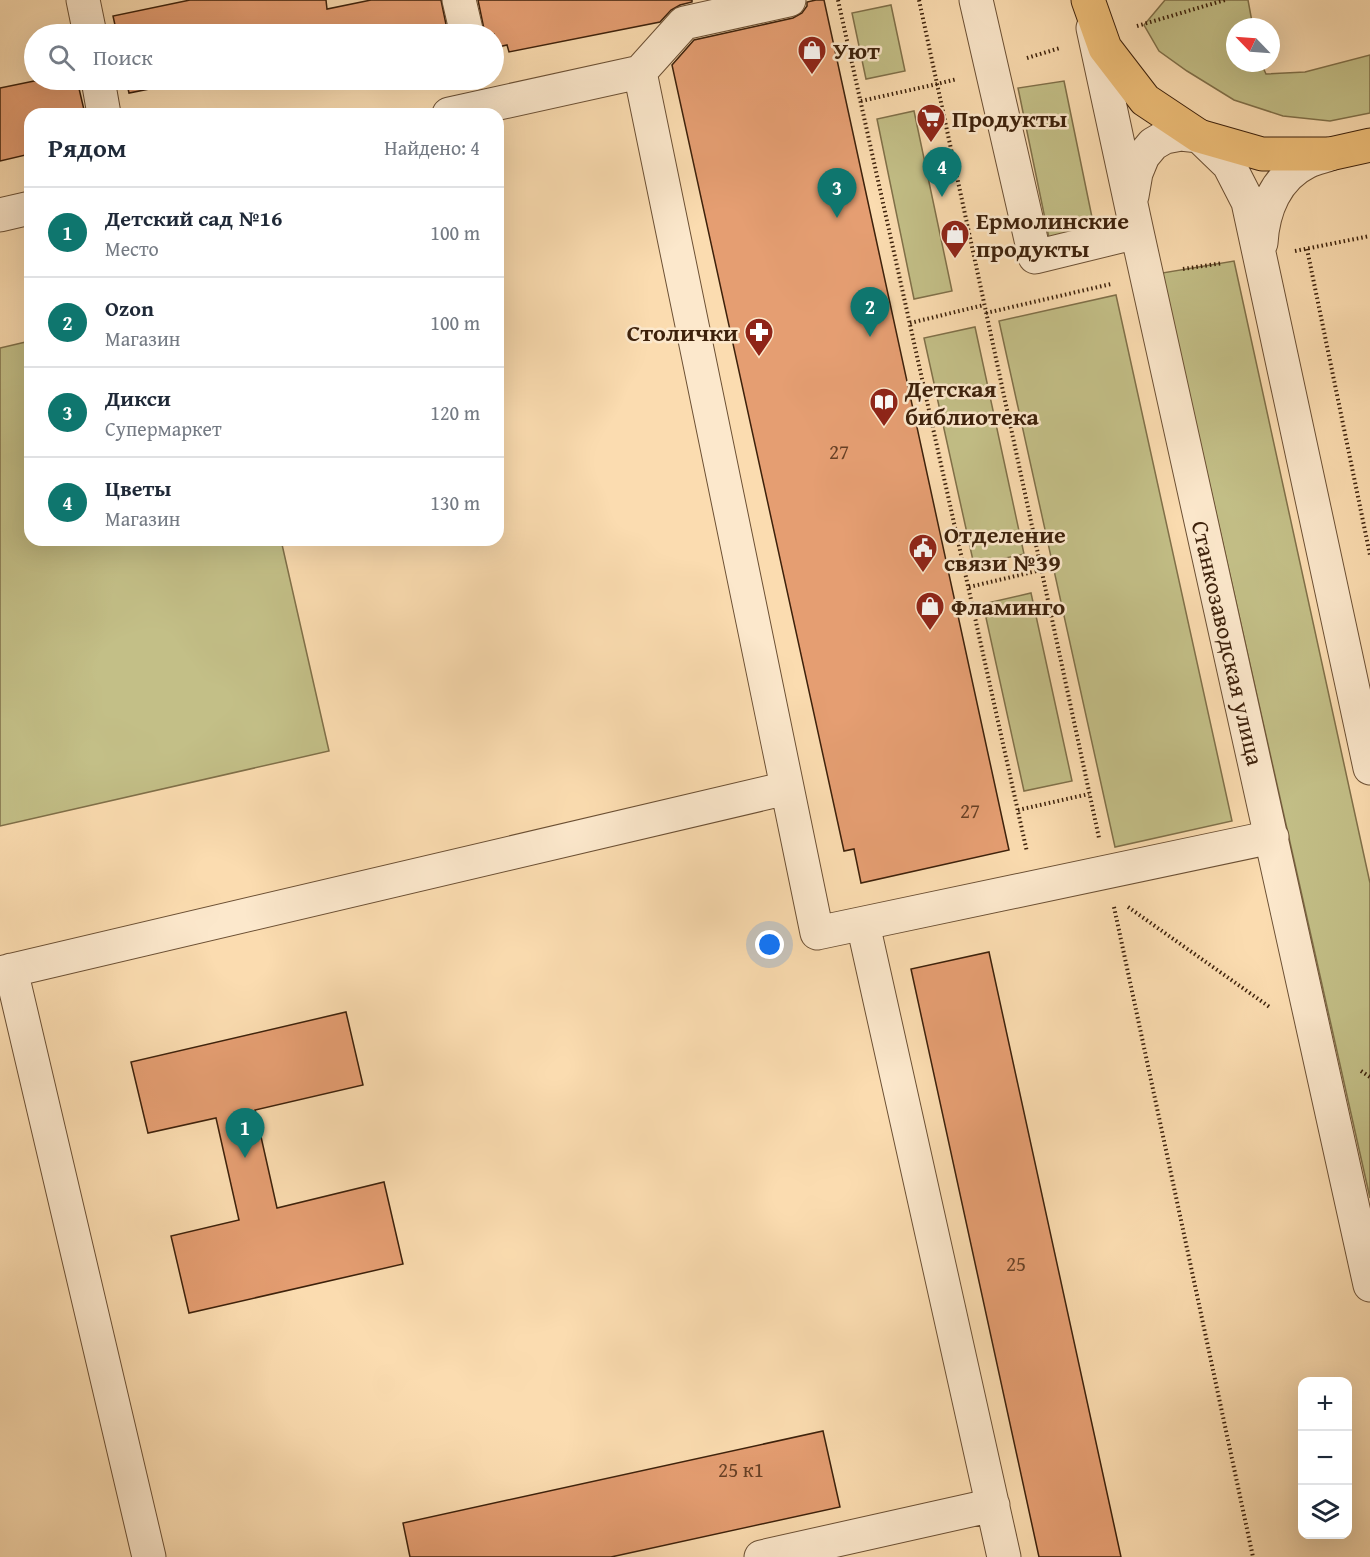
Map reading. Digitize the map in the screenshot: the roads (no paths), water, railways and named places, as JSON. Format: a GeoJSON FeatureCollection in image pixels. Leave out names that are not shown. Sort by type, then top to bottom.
{"type":"FeatureCollection","features":[{"type":"Feature","properties":{"kind":"main road"},"geometry":{"type":"LineString","coordinates":[[1087,0],[1105,48],[1145,100],[1199,136],[1262,154],[1330,154],[1370,145]]}},
{"type":"Feature","properties":{"kind":"street"},"geometry":{"type":"LineString","coordinates":[[83,0],[88,24]]}},
{"type":"Feature","properties":{"kind":"street"},"geometry":{"type":"LineString","coordinates":[[459,0],[465,24]]}},
{"type":"Feature","properties":{"kind":"street"},"geometry":{"type":"LineString","coordinates":[[504,90],[640,72],[684,23],[789,0]]}},
{"type":"Feature","properties":{"kind":"street"},"geometry":{"type":"LineString","coordinates":[[976,0],[1035,257],[1134,220],[1136,173],[1143,156],[1153,144],[1165,137],[1181,134],[1199,136],[1229,165],[1248,202],[1370,768]]}},
{"type":"Feature","properties":{"kind":"street","name":"Станкозаводская улица"},"geometry":{"type":"LineString","coordinates":[[1087,0],[1370,1285]]}},
{"type":"Feature","properties":{"kind":"street"},"geometry":{"type":"LineString","coordinates":[[640,72],[817,933],[1109,884],[1272,837]]}},
{"type":"Feature","properties":{"kind":"street"},"geometry":{"type":"LineString","coordinates":[[100,90],[104,108]]}},
{"type":"Feature","properties":{"kind":"street"},"geometry":{"type":"LineString","coordinates":[[458,108],[479,93],[502,90]]}},
{"type":"Feature","properties":{"kind":"street"},"geometry":{"type":"LineString","coordinates":[[1260,256],[1266,211],[1274,193],[1287,176],[1307,162],[1330,154]]}},
{"type":"Feature","properties":{"kind":"street"},"geometry":{"type":"LineString","coordinates":[[0,215],[24,209]]}},
{"type":"Feature","properties":{"kind":"street"},"geometry":{"type":"LineString","coordinates":[[149,1557],[6,972],[787,788]]}},
{"type":"Feature","properties":{"kind":"street"},"geometry":{"type":"LineString","coordinates":[[863,924],[1004,1557]]}},
{"type":"Feature","properties":{"kind":"street"},"geometry":{"type":"LineString","coordinates":[[761,1557],[993,1505]]}},
{"type":"Feature","properties":{"kind":"place","name":"Уют"},"geometry":{"type":"Point","coordinates":[812,76]}},
{"type":"Feature","properties":{"kind":"place","name":"Продукты"},"geometry":{"type":"Point","coordinates":[931,144]}},
{"type":"Feature","properties":{"kind":"place","name":"Цветы"},"geometry":{"type":"Point","coordinates":[942,197]}},
{"type":"Feature","properties":{"kind":"place","name":"Дикси"},"geometry":{"type":"Point","coordinates":[837,218]}},
{"type":"Feature","properties":{"kind":"place","name":"Ермолинские продукты"},"geometry":{"type":"Point","coordinates":[955,260]}},
{"type":"Feature","properties":{"kind":"place","name":"Ozon"},"geometry":{"type":"Point","coordinates":[870,337]}},
{"type":"Feature","properties":{"kind":"place","name":"Столички"},"geometry":{"type":"Point","coordinates":[759,358]}},
{"type":"Feature","properties":{"kind":"place","name":"Детская библиотека"},"geometry":{"type":"Point","coordinates":[884,428]}},
{"type":"Feature","properties":{"kind":"place","name":"Отделение связи №39"},"geometry":{"type":"Point","coordinates":[923,574]}},
{"type":"Feature","properties":{"kind":"place","name":"Фламинго"},"geometry":{"type":"Point","coordinates":[930,632]}},
{"type":"Feature","properties":{"kind":"place","name":"Детский сад №16"},"geometry":{"type":"Point","coordinates":[245,1158]}}]}
